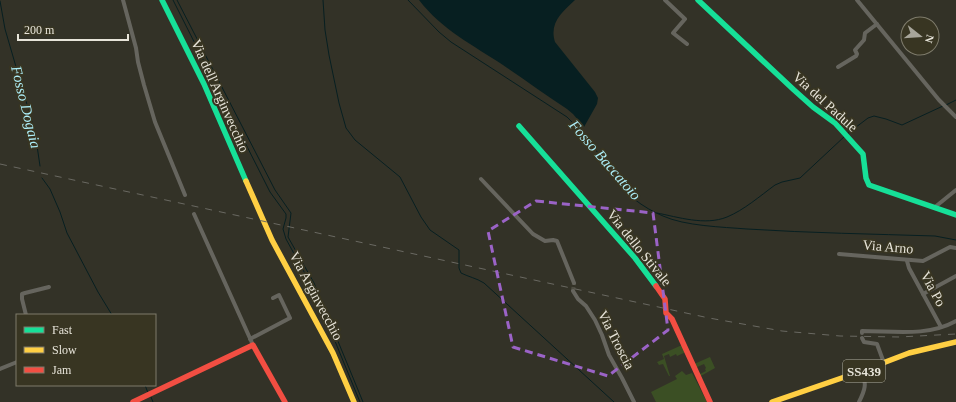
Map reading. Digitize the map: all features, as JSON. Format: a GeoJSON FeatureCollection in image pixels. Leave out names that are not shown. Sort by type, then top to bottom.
{"type":"FeatureCollection","features":[{"type":"Feature","properties":{"kind":"street"},"geometry":{"type":"LineString","coordinates":[[122,0],[155,122],[185,195]]}},
{"type":"Feature","properties":{"kind":"street","name":"Via dell'Arginvecchio"},"geometry":{"type":"LineString","coordinates":[[162,0],[204,84],[255,202]]}},
{"type":"Feature","properties":{"kind":"street"},"geometry":{"type":"LineString","coordinates":[[665,0],[685,19],[673,33],[686,44]]}},
{"type":"Feature","properties":{"kind":"street","name":"Via del Padule"},"geometry":{"type":"LineString","coordinates":[[698,0],[794,90],[821,114],[831,119],[863,154],[866,176],[869,185],[956,215]]}},
{"type":"Feature","properties":{"kind":"street"},"geometry":{"type":"LineString","coordinates":[[857,0],[944,105],[956,117]]}},
{"type":"Feature","properties":{"kind":"street"},"geometry":{"type":"LineString","coordinates":[[838,67],[856,56],[857,54],[855,50],[864,40],[865,33],[877,24]]}},
{"type":"Feature","properties":{"kind":"street","name":"Via dello Stivale"},"geometry":{"type":"LineString","coordinates":[[519,126],[635,258],[665,299],[666,313],[672,319],[710,402]]}},
{"type":"Feature","properties":{"kind":"street"},"geometry":{"type":"LineString","coordinates":[[481,179],[533,234],[545,241],[557,241],[574,283]]}},
{"type":"Feature","properties":{"kind":"street"},"geometry":{"type":"LineString","coordinates":[[935,207],[956,190]]}},
{"type":"Feature","properties":{"kind":"street","name":"Via Arginvecchio"},"geometry":{"type":"LineString","coordinates":[[255,202],[272,240],[333,353],[354,402]]}},
{"type":"Feature","properties":{"kind":"street"},"geometry":{"type":"LineString","coordinates":[[194,214],[250,339],[285,402]]}},
{"type":"Feature","properties":{"kind":"street","name":"Via Arno"},"geometry":{"type":"LineString","coordinates":[[839,254],[922,261],[950,247],[956,248]]}},
{"type":"Feature","properties":{"kind":"street","name":"Via Po"},"geometry":{"type":"LineString","coordinates":[[907,260],[909,268],[941,328]]}},
{"type":"Feature","properties":{"kind":"street"},"geometry":{"type":"LineString","coordinates":[[923,294],[956,276]]}},
{"type":"Feature","properties":{"kind":"street"},"geometry":{"type":"LineString","coordinates":[[26,314],[22,294],[49,287]]}},
{"type":"Feature","properties":{"kind":"street","name":"Via Troscia"},"geometry":{"type":"LineString","coordinates":[[573,291],[578,299],[586,306],[595,320],[609,355],[634,402]]}},
{"type":"Feature","properties":{"kind":"street"},"geometry":{"type":"LineString","coordinates":[[250,339],[290,318],[279,295],[273,298]]}},
{"type":"Feature","properties":{"kind":"street"},"geometry":{"type":"LineString","coordinates":[[862,332],[912,332],[938,329],[946,327],[956,321]]}},
{"type":"Feature","properties":{"kind":"street"},"geometry":{"type":"LineString","coordinates":[[862,338],[864,342],[877,344],[884,363]]}},
{"type":"Feature","properties":{"kind":"street","name":"SS439"},"geometry":{"type":"LineString","coordinates":[[772,402],[909,353],[956,342]]}},
{"type":"Feature","properties":{"kind":"street"},"geometry":{"type":"LineString","coordinates":[[133,402],[253,345]]}},
{"type":"Feature","properties":{"kind":"street"},"geometry":{"type":"LineString","coordinates":[[0,369],[16,362]]}},
{"type":"Feature","properties":{"kind":"street"},"geometry":{"type":"LineString","coordinates":[[859,402],[866,386],[862,371]]}},
{"type":"Feature","properties":{"kind":"highlighted area"},"geometry":{"type":"Polygon","coordinates":[[[536,201],[653,213],[668,330],[608,376],[513,347],[488,231],[536,201]]]}},
{"type":"Feature","properties":{"kind":"green space"},"geometry":{"type":"Polygon","coordinates":[[[682,345],[686,352],[677,356],[676,354],[670,357],[669,354],[664,356],[669,376],[663,364],[659,365],[657,362],[664,359],[662,354],[682,345]]]}},
{"type":"Feature","properties":{"kind":"green space"},"geometry":{"type":"Polygon","coordinates":[[[710,357],[715,368],[699,377],[698,375],[706,371],[706,368],[704,364],[695,368],[694,364],[710,357]]]}},
{"type":"Feature","properties":{"kind":"green space"},"geometry":{"type":"Polygon","coordinates":[[[682,371],[686,375],[692,373],[707,402],[656,402],[651,392],[677,379],[675,376],[682,371]]]}},
{"type":"Feature","properties":{"kind":"water"},"geometry":{"type":"Polygon","coordinates":[[[419,0],[575,0],[558,18],[555,24],[554,35],[555,42],[595,92],[598,98],[597,104],[584,127],[567,109],[503,65],[469,44],[448,28],[428,11],[419,0]]]}},
{"type":"Feature","properties":{"kind":"waterway"},"geometry":{"type":"LineString","coordinates":[[173,0],[270,192],[286,214],[283,229],[286,239],[314,290],[360,402]]}},
{"type":"Feature","properties":{"kind":"waterway"},"geometry":{"type":"LineString","coordinates":[[177,0],[275,190],[291,213],[288,237],[314,283],[363,402]]}},
{"type":"Feature","properties":{"kind":"waterway"},"geometry":{"type":"LineString","coordinates":[[323,0],[325,30],[329,55],[346,128],[355,140],[400,177],[421,217],[430,230],[459,250],[459,268],[461,273],[484,283],[614,402]]}},
{"type":"Feature","properties":{"kind":"waterway","name":"Fosso Baccatoio"},"geometry":{"type":"LineString","coordinates":[[408,0],[439,32],[451,42],[567,117],[580,130],[634,199],[648,209],[659,214],[682,222],[715,227],[794,232],[935,236],[956,240]]}},
{"type":"Feature","properties":{"kind":"waterway","name":"Fosso Dogaia"},"geometry":{"type":"LineString","coordinates":[[0,1],[5,29],[35,132],[40,166]]}},
{"type":"Feature","properties":{"kind":"waterway"},"geometry":{"type":"LineString","coordinates":[[946,105],[956,100]]}},
{"type":"Feature","properties":{"kind":"waterway"},"geometry":{"type":"LineString","coordinates":[[847,134],[868,118],[874,116],[902,125],[943,106]]}},
{"type":"Feature","properties":{"kind":"waterway"},"geometry":{"type":"LineString","coordinates":[[657,213],[701,221],[719,220],[727,217],[746,207],[775,185],[800,178],[845,136]]}},
{"type":"Feature","properties":{"kind":"waterway","name":"Fosso Dogaia"},"geometry":{"type":"LineString","coordinates":[[42,178],[50,189],[67,233],[111,314]]}},
{"type":"Feature","properties":{"kind":"waterway","name":"Fosso Dogaia"},"geometry":{"type":"LineString","coordinates":[[145,386],[148,393]]}},
{"type":"Feature","properties":{"kind":"waterway","name":"Fosso Dogaia"},"geometry":{"type":"LineString","coordinates":[[151,397],[153,402]]}},
{"type":"Feature","properties":{"kind":"tunnel"},"geometry":{"type":"LineString","coordinates":[[573,291],[574,283]]}},
{"type":"Feature","properties":{"kind":"railway"},"geometry":{"type":"LineString","coordinates":[[0,164],[709,318],[782,331],[840,336],[899,337],[956,334]]}},
{"type":"Feature","properties":{"kind":"traffic: fast"},"geometry":{"type":"LineString","coordinates":[[162,0],[204,84],[246,181]]}},
{"type":"Feature","properties":{"kind":"traffic: fast"},"geometry":{"type":"LineString","coordinates":[[698,0],[794,90],[813,107],[835,123],[863,154],[866,178],[869,185],[956,215]]}},
{"type":"Feature","properties":{"kind":"traffic: fast"},"geometry":{"type":"LineString","coordinates":[[519,126],[635,258],[656,286]]}},
{"type":"Feature","properties":{"kind":"traffic: slow"},"geometry":{"type":"LineString","coordinates":[[246,181],[272,240],[333,353],[354,402]]}},
{"type":"Feature","properties":{"kind":"traffic: slow"},"geometry":{"type":"LineString","coordinates":[[772,402],[909,353],[956,342]]}},
{"type":"Feature","properties":{"kind":"traffic: jam"},"geometry":{"type":"LineString","coordinates":[[656,286],[665,299],[666,313],[672,319],[710,402]]}},
{"type":"Feature","properties":{"kind":"traffic: jam"},"geometry":{"type":"LineString","coordinates":[[133,402],[253,345],[285,402]]}}]}
